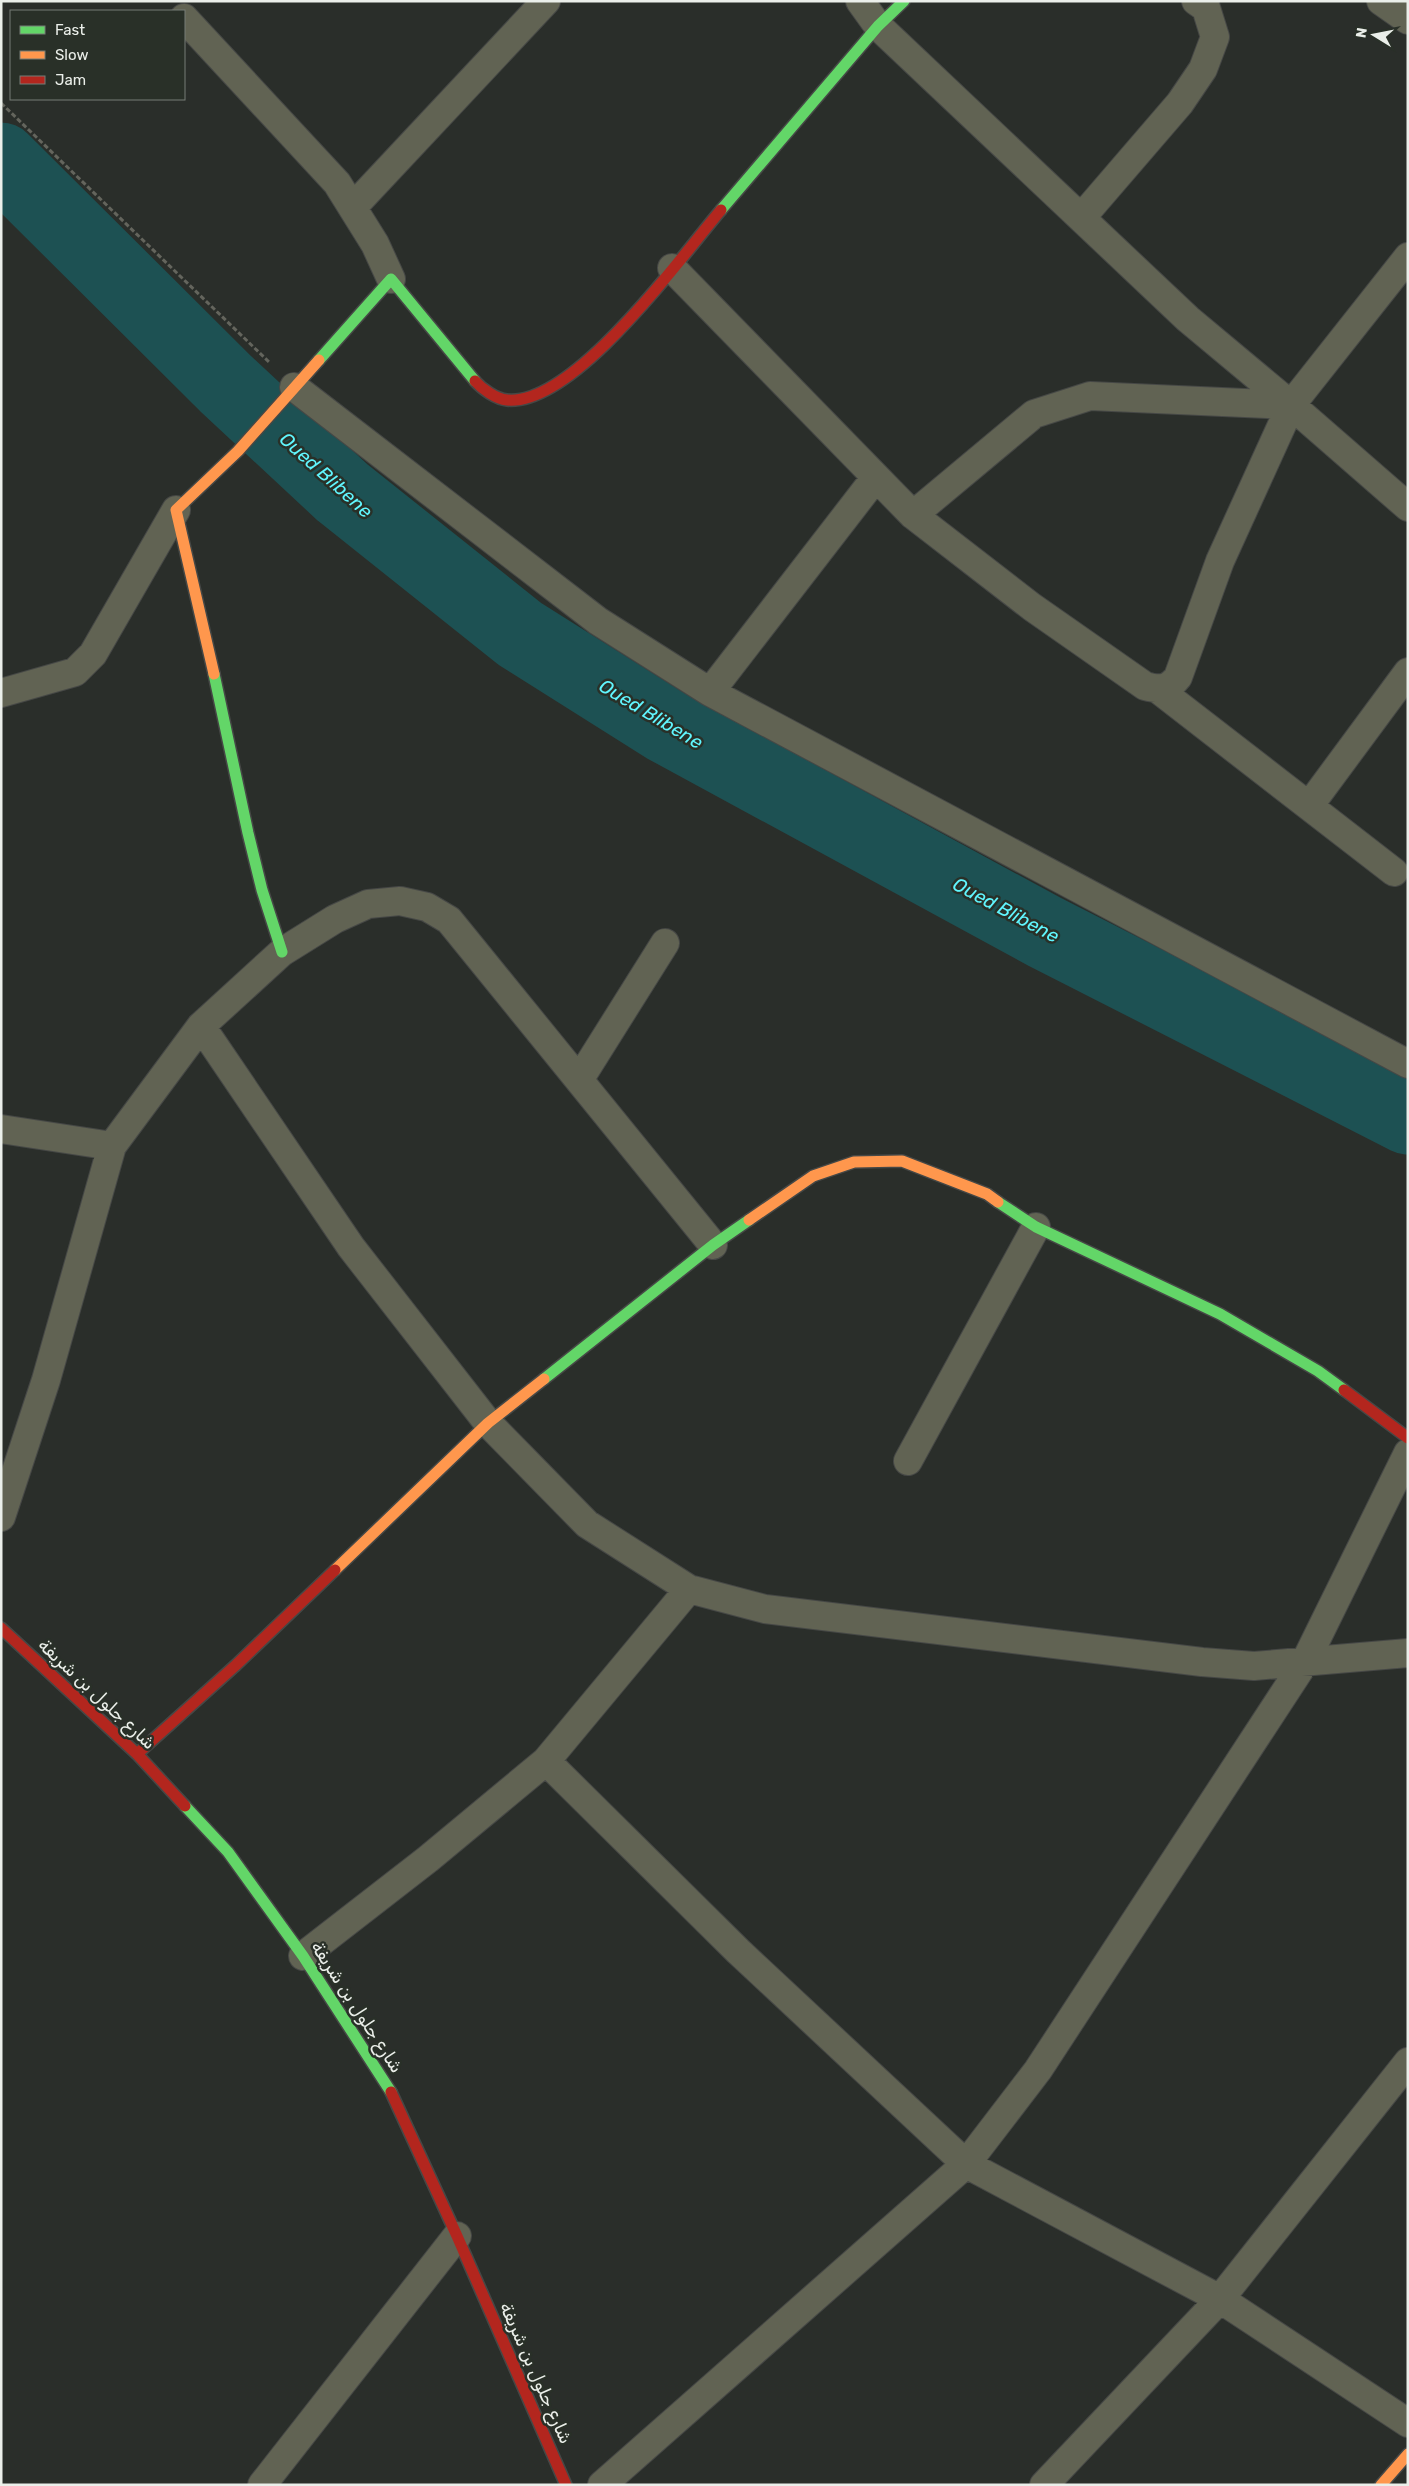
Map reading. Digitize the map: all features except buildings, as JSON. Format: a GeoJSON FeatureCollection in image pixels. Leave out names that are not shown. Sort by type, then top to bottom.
{"type":"FeatureCollection","features":[{"type":"Feature","properties":{"kind":"street"},"geometry":{"type":"LineString","coordinates":[[168,1],[177,10]]}},
{"type":"Feature","properties":{"kind":"street"},"geometry":{"type":"LineString","coordinates":[[353,207],[546,1]]}},
{"type":"Feature","properties":{"kind":"street"},"geometry":{"type":"LineString","coordinates":[[860,1],[878,26],[1188,319],[1291,405],[1408,507]]}},
{"type":"Feature","properties":{"kind":"street"},"geometry":{"type":"LineString","coordinates":[[185,19],[337,183],[375,244],[391,279],[484,391],[507,401],[529,398],[577,370],[643,306],[672,268],[878,26],[904,1]]}},
{"type":"Feature","properties":{"kind":"street"},"geometry":{"type":"LineString","coordinates":[[1081,218],[1180,104],[1203,69],[1215,37],[1206,8],[1196,1]]}},
{"type":"Feature","properties":{"kind":"street"},"geometry":{"type":"LineString","coordinates":[[1380,1],[1408,20]]}},
{"type":"Feature","properties":{"kind":"street"},"geometry":{"type":"LineString","coordinates":[[1160,690],[1171,686],[1178,677],[1220,561],[1291,405],[1408,257]]}},
{"type":"Feature","properties":{"kind":"street"},"geometry":{"type":"LineString","coordinates":[[672,268],[912,515],[1032,607],[1145,686],[1160,690],[1394,872]]}},
{"type":"Feature","properties":{"kind":"street"},"geometry":{"type":"LineString","coordinates":[[1,693],[75,672],[93,654],[176,510],[238,451],[391,279]]}},
{"type":"Feature","properties":{"kind":"street"},"geometry":{"type":"LineString","coordinates":[[287,395],[598,621],[710,692],[1408,1064]]}},
{"type":"Feature","properties":{"kind":"street"},"geometry":{"type":"LineString","coordinates":[[912,515],[1034,414],[1090,396],[1291,405]]}},
{"type":"Feature","properties":{"kind":"street"},"geometry":{"type":"LineString","coordinates":[[710,692],[876,477]]}},
{"type":"Feature","properties":{"kind":"street"},"geometry":{"type":"LineString","coordinates":[[176,510],[229,737],[255,862],[282,952]]}},
{"type":"Feature","properties":{"kind":"street"},"geometry":{"type":"LineString","coordinates":[[1309,806],[1408,672]]}},
{"type":"Feature","properties":{"kind":"street"},"geometry":{"type":"LineString","coordinates":[[1,1517],[46,1380],[112,1146],[201,1026],[282,952],[335,919],[368,904],[400,901],[427,907],[449,920],[713,1245]]}},
{"type":"Feature","properties":{"kind":"street"},"geometry":{"type":"LineString","coordinates":[[579,1080],[665,943]]}},
{"type":"Feature","properties":{"kind":"street"},"geometry":{"type":"LineString","coordinates":[[201,1026],[351,1247],[488,1423],[587,1524],[689,1589],[765,1609],[1202,1662],[1254,1666],[1306,1660],[1408,1653]]}},
{"type":"Feature","properties":{"kind":"street"},"geometry":{"type":"LineString","coordinates":[[1,1129],[112,1146]]}},
{"type":"Feature","properties":{"kind":"street"},"geometry":{"type":"LineString","coordinates":[[137,1754],[236,1665],[488,1423],[713,1245],[813,1176],[854,1162],[902,1161],[987,1194],[1036,1227],[1220,1314],[1318,1370],[1408,1438]]}},
{"type":"Feature","properties":{"kind":"street"},"geometry":{"type":"LineString","coordinates":[[908,1462],[1036,1227]]}},
{"type":"Feature","properties":{"kind":"street"},"geometry":{"type":"LineString","coordinates":[[602,2485],[966,2164],[1038,2070],[1306,1660],[1408,1453]]}},
{"type":"Feature","properties":{"kind":"street"},"geometry":{"type":"LineString","coordinates":[[303,1956],[428,1858],[546,1761],[689,1589]]}},
{"type":"Feature","properties":{"kind":"street","name":"شارع جلول بن شريفة"},"geometry":{"type":"LineString","coordinates":[[1,1628],[137,1754],[228,1852],[303,1956],[388,2086],[457,2236],[566,2485]]}},
{"type":"Feature","properties":{"kind":"street"},"geometry":{"type":"LineString","coordinates":[[546,1761],[738,1951],[966,2164],[1220,2299],[1408,2423]]}},
{"type":"Feature","properties":{"kind":"street"},"geometry":{"type":"LineString","coordinates":[[1044,2485],[1220,2299],[1408,2062]]}},
{"type":"Feature","properties":{"kind":"street"},"geometry":{"type":"LineString","coordinates":[[262,2485],[457,2236]]}},
{"type":"Feature","properties":{"kind":"street"},"geometry":{"type":"LineString","coordinates":[[1381,2485],[1408,2454]]}},
{"type":"Feature","properties":{"kind":"path"},"geometry":{"type":"LineString","coordinates":[[1,103],[287,395]]}},
{"type":"Feature","properties":{"kind":"waterway","name":"Oued Blibene"},"geometry":{"type":"LineString","coordinates":[[1,160],[226,384],[342,492],[520,634],[666,726],[1045,932],[1408,1117]]}},
{"type":"Feature","properties":{"kind":"traffic: fast"},"geometry":{"type":"LineString","coordinates":[[721,210],[878,26],[904,1]]}},
{"type":"Feature","properties":{"kind":"traffic: fast"},"geometry":{"type":"LineString","coordinates":[[319,360],[391,279],[475,381]]}},
{"type":"Feature","properties":{"kind":"traffic: fast"},"geometry":{"type":"LineString","coordinates":[[214,674],[248,833],[262,890],[282,952]]}},
{"type":"Feature","properties":{"kind":"traffic: fast"},"geometry":{"type":"LineString","coordinates":[[998,1202],[1036,1227],[1220,1314],[1318,1371],[1344,1390]]}},
{"type":"Feature","properties":{"kind":"traffic: fast"},"geometry":{"type":"LineString","coordinates":[[544,1379],[713,1245],[749,1220]]}},
{"type":"Feature","properties":{"kind":"traffic: fast"},"geometry":{"type":"LineString","coordinates":[[185,1806],[228,1852],[303,1956],[391,2092]]}},
{"type":"Feature","properties":{"kind":"traffic: slow"},"geometry":{"type":"LineString","coordinates":[[214,674],[176,510],[238,451],[319,360]]}},
{"type":"Feature","properties":{"kind":"traffic: slow"},"geometry":{"type":"LineString","coordinates":[[749,1220],[813,1176],[854,1162],[902,1161],[987,1194],[998,1202]]}},
{"type":"Feature","properties":{"kind":"traffic: slow"},"geometry":{"type":"LineString","coordinates":[[335,1570],[488,1423],[544,1379]]}},
{"type":"Feature","properties":{"kind":"traffic: slow"},"geometry":{"type":"LineString","coordinates":[[1381,2485],[1408,2454]]}},
{"type":"Feature","properties":{"kind":"traffic: jam"},"geometry":{"type":"LineString","coordinates":[[475,381],[498,398],[507,400],[534,396],[563,380],[593,355],[624,325],[653,293],[721,210]]}},
{"type":"Feature","properties":{"kind":"traffic: jam"},"geometry":{"type":"LineString","coordinates":[[1344,1390],[1408,1438]]}},
{"type":"Feature","properties":{"kind":"traffic: jam"},"geometry":{"type":"LineString","coordinates":[[137,1754],[236,1665],[335,1570]]}},
{"type":"Feature","properties":{"kind":"traffic: jam"},"geometry":{"type":"LineString","coordinates":[[1,1628],[137,1754],[185,1806]]}},
{"type":"Feature","properties":{"kind":"traffic: jam"},"geometry":{"type":"LineString","coordinates":[[391,2092],[457,2236],[566,2485]]}}]}
